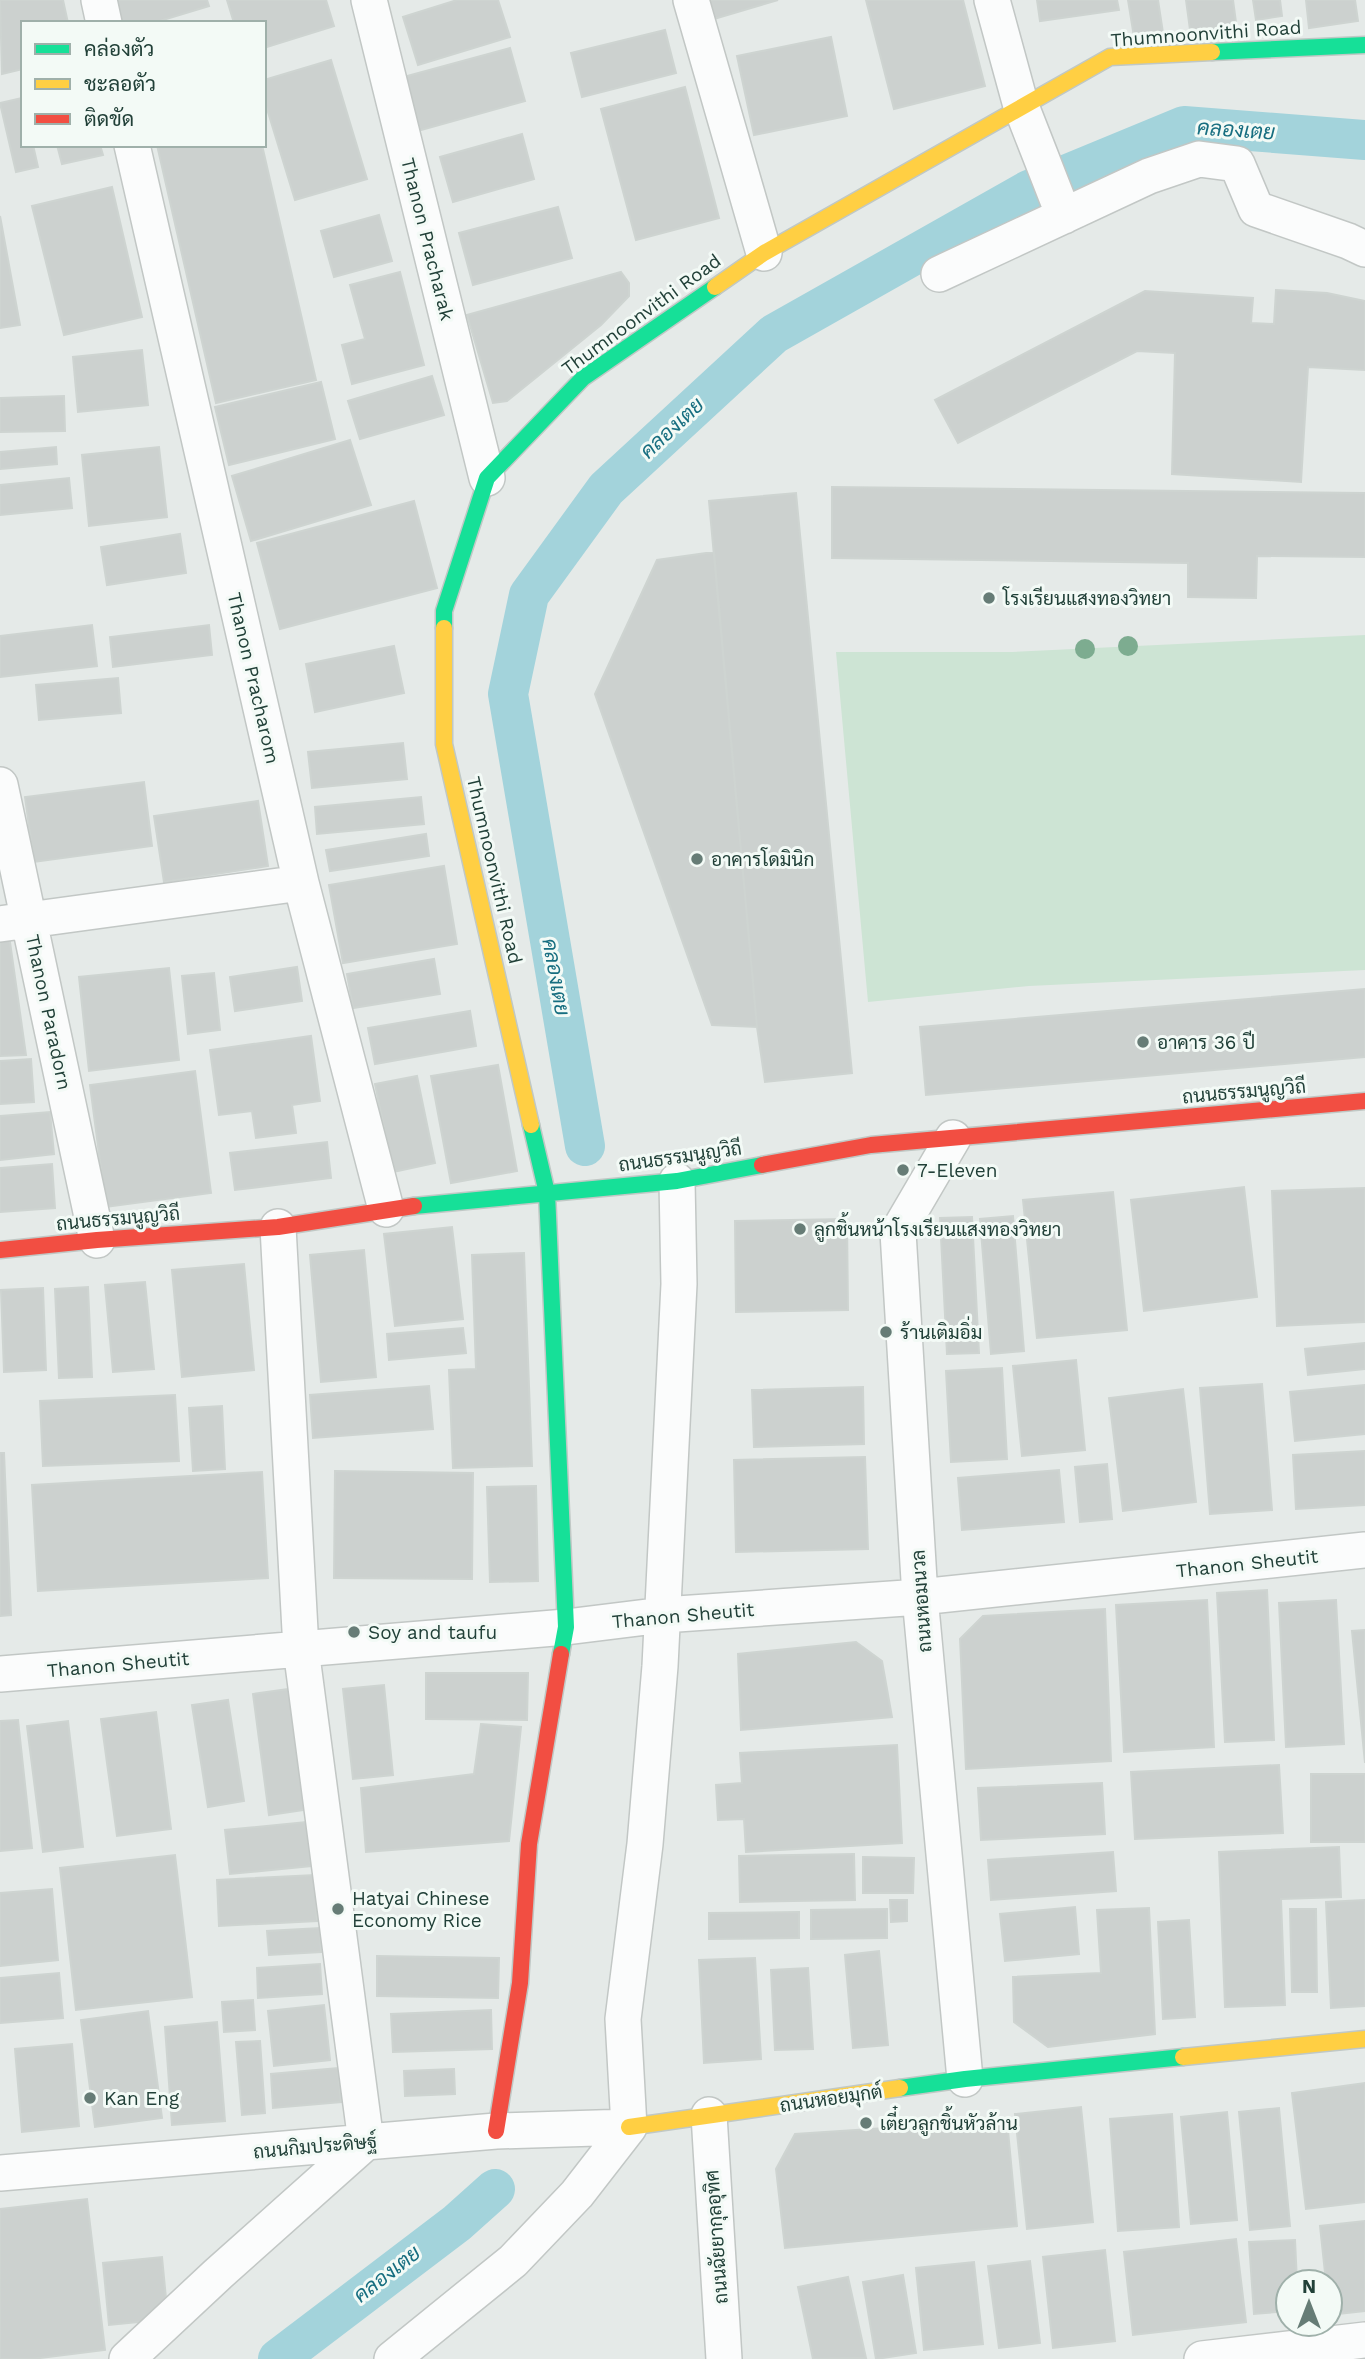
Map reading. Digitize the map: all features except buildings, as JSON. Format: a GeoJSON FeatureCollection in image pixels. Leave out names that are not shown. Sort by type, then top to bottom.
{"type":"FeatureCollection","features":[{"type":"Feature","properties":{"kind":"street"},"geometry":{"type":"LineString","coordinates":[[99,0],[104,21]]}},
{"type":"Feature","properties":{"kind":"street","name":"Thanon Pracharak"},"geometry":{"type":"LineString","coordinates":[[369,0],[487,478]]}},
{"type":"Feature","properties":{"kind":"street"},"geometry":{"type":"LineString","coordinates":[[691,0],[764,253]]}},
{"type":"Feature","properties":{"kind":"street"},"geometry":{"type":"LineString","coordinates":[[992,0],[1021,106],[1064,216]]}},
{"type":"Feature","properties":{"kind":"street","name":"Thumnoonvithi Road"},"geometry":{"type":"LineString","coordinates":[[502,2131],[520,1983],[529,1844],[566,1627],[547,1193],[444,744],[444,611],[487,478],[583,378],[764,253],[1110,57],[1365,45]]}},
{"type":"Feature","properties":{"kind":"street","name":"Thanon Pracharom"},"geometry":{"type":"LineString","coordinates":[[132,147],[301,883],[386,1209]]}},
{"type":"Feature","properties":{"kind":"street"},"geometry":{"type":"LineString","coordinates":[[939,274],[1149,176],[1199,159],[1237,164],[1256,209],[1348,240],[1365,249]]}},
{"type":"Feature","properties":{"kind":"street","name":"Thanon Paradorn"},"geometry":{"type":"LineString","coordinates":[[0,785],[15,923],[97,1240]]}},
{"type":"Feature","properties":{"kind":"street"},"geometry":{"type":"LineString","coordinates":[[15,923],[301,883]]}},
{"type":"Feature","properties":{"kind":"street","name":"ถนนธรรมนูญวิถี"},"geometry":{"type":"LineString","coordinates":[[0,1250],[278,1227],[386,1209],[677,1181],[871,1146],[1365,1101]]}},
{"type":"Feature","properties":{"kind":"street","name":"ถนนหอมนวล"},"geometry":{"type":"LineString","coordinates":[[953,1138],[898,1232],[920,1597],[965,2078]]}},
{"type":"Feature","properties":{"kind":"street"},"geometry":{"type":"LineString","coordinates":[[392,2359],[513,2261],[577,2194],[612,2127],[645,1844],[662,1615],[679,1283],[677,1181]]}},
{"type":"Feature","properties":{"kind":"street"},"geometry":{"type":"LineString","coordinates":[[127,2359],[366,2142],[301,1649],[278,1227]]}},
{"type":"Feature","properties":{"kind":"street","name":"Thanon Sheutit"},"geometry":{"type":"LineString","coordinates":[[0,1674],[566,1627],[662,1615],[920,1597],[1365,1550]]}},
{"type":"Feature","properties":{"kind":"street","name":"ถนนหอยมุกต์"},"geometry":{"type":"LineString","coordinates":[[612,2127],[965,2078],[1365,2039]]}},
{"type":"Feature","properties":{"kind":"street","name":"ถนนฉัยยากุลอุทิศ"},"geometry":{"type":"LineString","coordinates":[[709,2115],[724,2359]]}},
{"type":"Feature","properties":{"kind":"street","name":"ถนนกิมประดิษฐ์"},"geometry":{"type":"LineString","coordinates":[[0,2173],[502,2131],[612,2127]]}},
{"type":"Feature","properties":{"kind":"street"},"geometry":{"type":"LineString","coordinates":[[1202,2359],[1262,2355],[1365,2340]]}},
{"type":"Feature","properties":{"kind":"green space"},"geometry":{"type":"Polygon","coordinates":[[[1365,635],[1365,970],[1029,986],[868,1002],[836,652],[1012,652],[1365,635]]]}},
{"type":"Feature","properties":{"kind":"waterway","name":"คลองเตย"},"geometry":{"type":"LineString","coordinates":[[585,1146],[508,694],[529,595],[606,489],[774,334],[1029,190],[1184,126],[1365,140]]}},
{"type":"Feature","properties":{"kind":"waterway","name":"คลองเตย"},"geometry":{"type":"LineString","coordinates":[[278,2359],[457,2223],[495,2189]]}},
{"type":"Feature","properties":{"kind":"traffic: fast"},"geometry":{"type":"LineString","coordinates":[[1212,52],[1365,45]]}},
{"type":"Feature","properties":{"kind":"traffic: fast"},"geometry":{"type":"LineString","coordinates":[[444,628],[444,611],[487,478],[583,378],[715,287]]}},
{"type":"Feature","properties":{"kind":"traffic: fast"},"geometry":{"type":"LineString","coordinates":[[531,1125],[547,1193],[566,1627],[561,1654]]}},
{"type":"Feature","properties":{"kind":"traffic: fast"},"geometry":{"type":"LineString","coordinates":[[414,1206],[677,1181],[762,1165]]}},
{"type":"Feature","properties":{"kind":"traffic: fast"},"geometry":{"type":"LineString","coordinates":[[900,2088],[1183,2057]]}},
{"type":"Feature","properties":{"kind":"traffic: slow"},"geometry":{"type":"LineString","coordinates":[[715,287],[764,253],[1110,57],[1212,52]]}},
{"type":"Feature","properties":{"kind":"traffic: slow"},"geometry":{"type":"LineString","coordinates":[[444,628],[444,744],[531,1125]]}},
{"type":"Feature","properties":{"kind":"traffic: slow"},"geometry":{"type":"LineString","coordinates":[[1183,2057],[1365,2039]]}},
{"type":"Feature","properties":{"kind":"traffic: slow"},"geometry":{"type":"LineString","coordinates":[[629,2127],[900,2088]]}},
{"type":"Feature","properties":{"kind":"traffic: jam"},"geometry":{"type":"LineString","coordinates":[[762,1165],[871,1145],[1365,1101]]}},
{"type":"Feature","properties":{"kind":"traffic: jam"},"geometry":{"type":"LineString","coordinates":[[0,1250],[278,1227],[414,1206]]}},
{"type":"Feature","properties":{"kind":"traffic: jam"},"geometry":{"type":"LineString","coordinates":[[496,2131],[520,1983],[529,1844],[561,1654]]}},
{"type":"Feature","properties":{"kind":"place","name":"โรงเรียนแสงทองวิทยา"},"geometry":{"type":"Point","coordinates":[989,598]}},
{"type":"Feature","properties":{"kind":"place","name":"อาคารโดมินิก"},"geometry":{"type":"Point","coordinates":[697,859]}},
{"type":"Feature","properties":{"kind":"place","name":"อาคาร 36 ปี"},"geometry":{"type":"Point","coordinates":[1143,1042]}},
{"type":"Feature","properties":{"kind":"place","name":"7-Eleven"},"geometry":{"type":"Point","coordinates":[903,1170]}},
{"type":"Feature","properties":{"kind":"place","name":"ลูกชิ้นหน้าโรงเรียนแสงทองวิทยา"},"geometry":{"type":"Point","coordinates":[800,1229]}},
{"type":"Feature","properties":{"kind":"place","name":"ร้านเติมอิ่ม"},"geometry":{"type":"Point","coordinates":[886,1332]}},
{"type":"Feature","properties":{"kind":"place","name":"Soy and taufu"},"geometry":{"type":"Point","coordinates":[354,1632]}},
{"type":"Feature","properties":{"kind":"place","name":"Hatyai Chinese Economy Rice"},"geometry":{"type":"Point","coordinates":[338,1909]}},
{"type":"Feature","properties":{"kind":"place","name":"Kan Eng"},"geometry":{"type":"Point","coordinates":[90,2098]}},
{"type":"Feature","properties":{"kind":"place","name":"เตี๋ยวลูกชิ้นหัวล้าน"},"geometry":{"type":"Point","coordinates":[866,2123]}}]}
